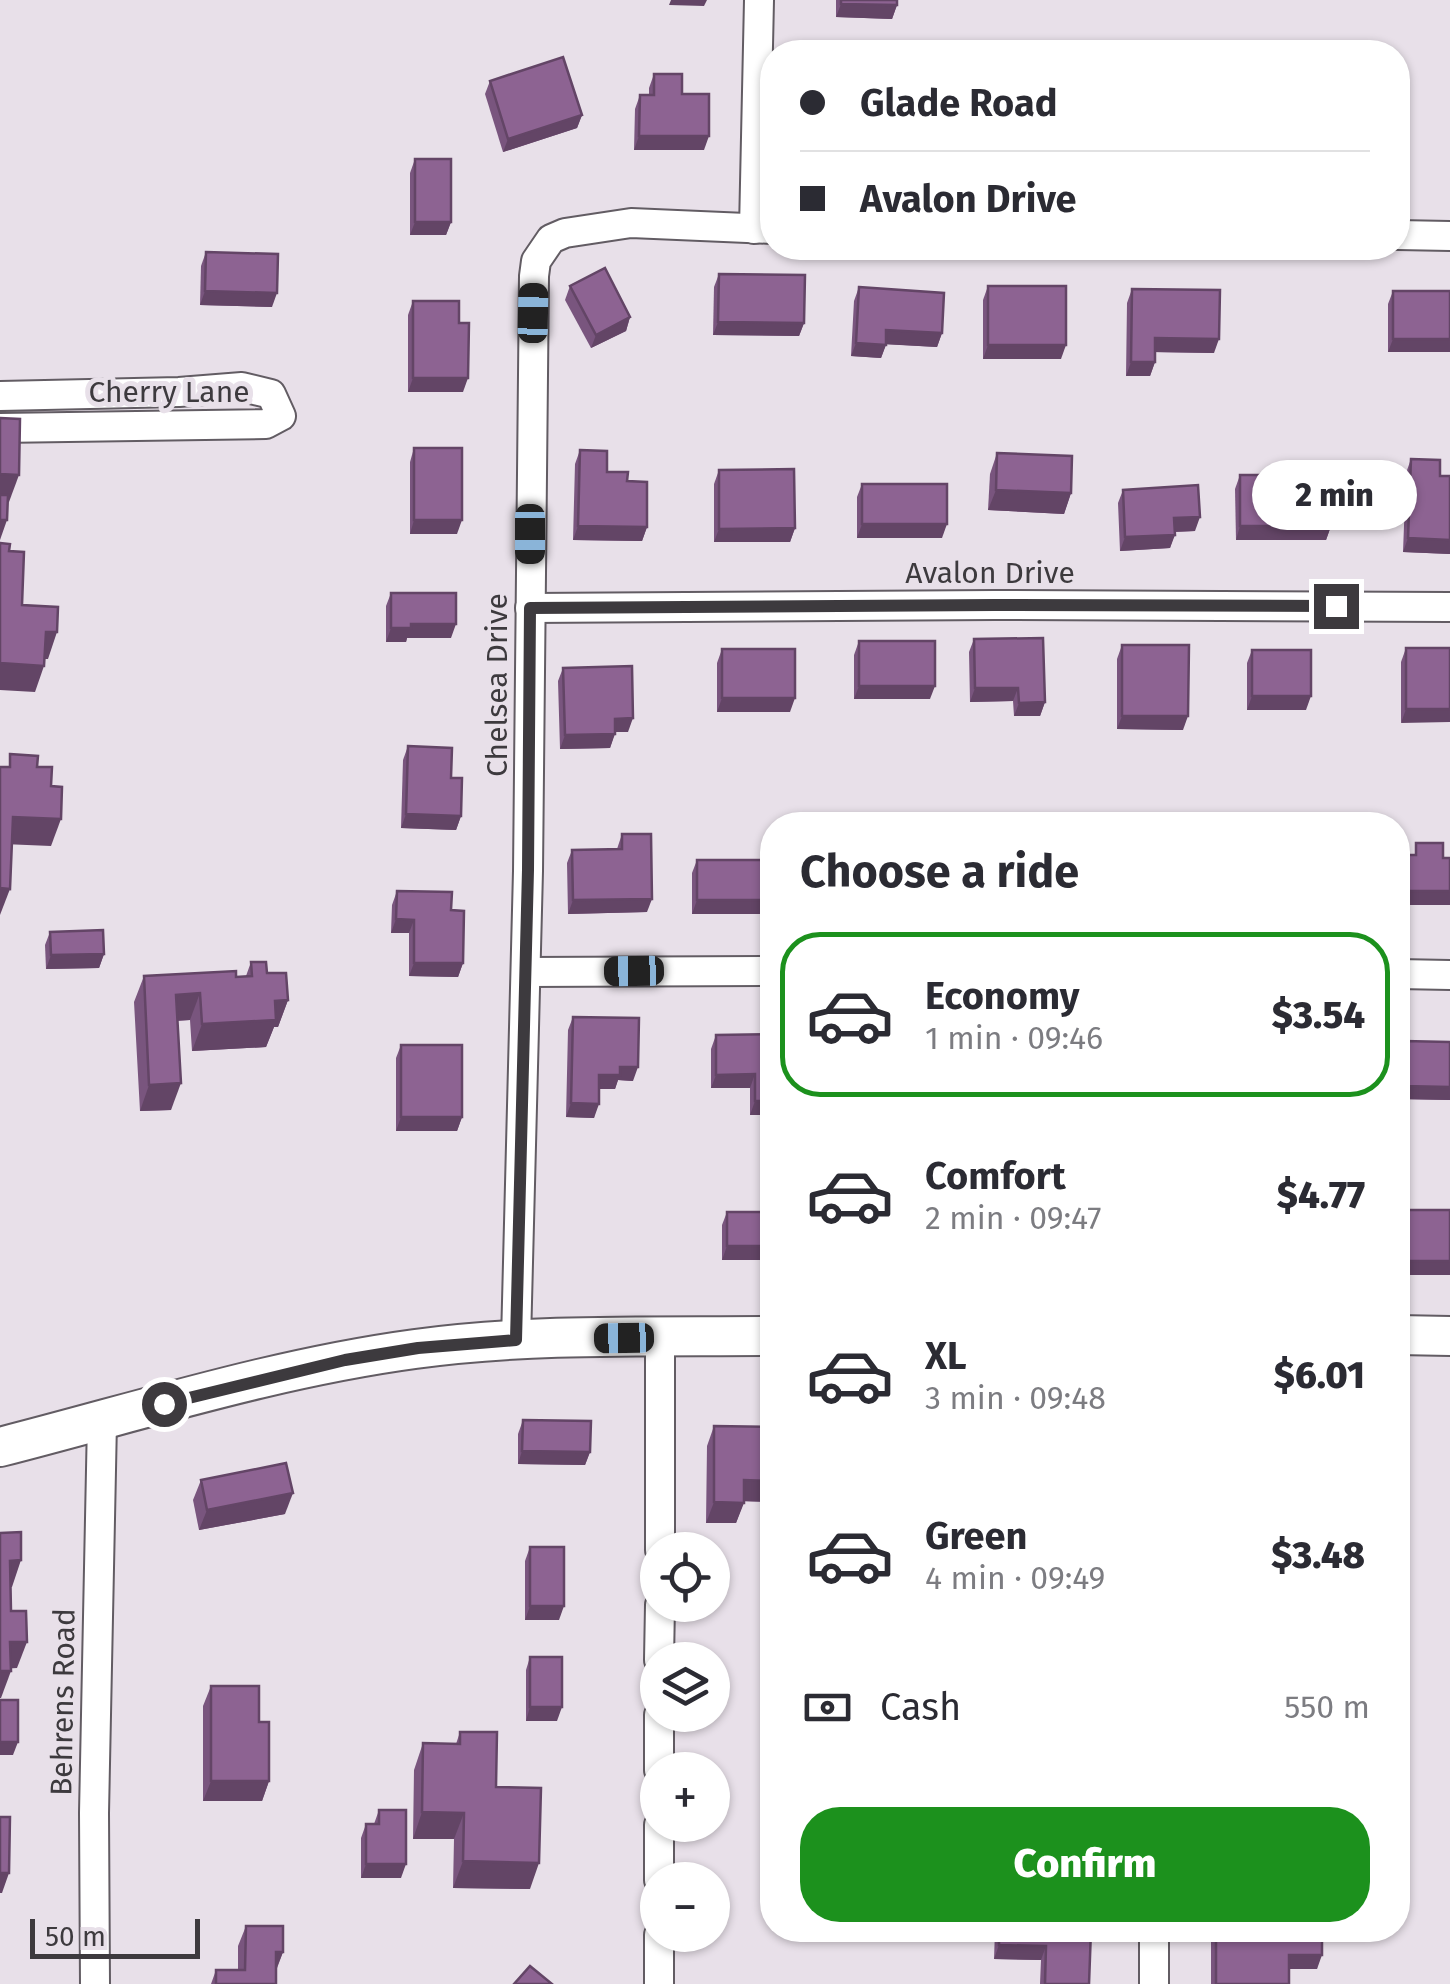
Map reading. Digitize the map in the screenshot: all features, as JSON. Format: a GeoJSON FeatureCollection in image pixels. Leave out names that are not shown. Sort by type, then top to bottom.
{"type":"FeatureCollection","features":[{"type":"Feature","properties":{"kind":"main road"},"geometry":{"type":"LineString","coordinates":[[1410,1335],[1450,1336]]}},
{"type":"Feature","properties":{"kind":"main road"},"geometry":{"type":"LineString","coordinates":[[0,1447],[345,1360],[418,1348],[516,1340],[760,1336]]}},
{"type":"Feature","properties":{"kind":"street"},"geometry":{"type":"LineString","coordinates":[[760,0],[761,40]]}},
{"type":"Feature","properties":{"kind":"street","name":"Chelsea Drive"},"geometry":{"type":"LineString","coordinates":[[516,1340],[526,972],[536,260],[552,239],[614,226],[760,229]]}},
{"type":"Feature","properties":{"kind":"street"},"geometry":{"type":"LineString","coordinates":[[1410,234],[1450,236]]}},
{"type":"Feature","properties":{"kind":"street","name":"Cherry Lane"},"geometry":{"type":"LineString","coordinates":[[0,396],[242,388],[271,394],[281,416],[266,424],[0,428]]}},
{"type":"Feature","properties":{"kind":"street","name":"Avalon Drive"},"geometry":{"type":"LineString","coordinates":[[530,608],[1450,607]]}},
{"type":"Feature","properties":{"kind":"street"},"geometry":{"type":"LineString","coordinates":[[526,972],[760,970]]}},
{"type":"Feature","properties":{"kind":"street"},"geometry":{"type":"LineString","coordinates":[[1410,974],[1450,974]]}},
{"type":"Feature","properties":{"kind":"street"},"geometry":{"type":"LineString","coordinates":[[660,1337],[660,1532]]}},
{"type":"Feature","properties":{"kind":"street","name":"Behrens Road"},"geometry":{"type":"LineString","coordinates":[[95,1984],[94,1775],[102,1421]]}},
{"type":"Feature","properties":{"kind":"street"},"geometry":{"type":"LineString","coordinates":[[1154,1942],[1154,1984]]}},
{"type":"Feature","properties":{"kind":"street"},"geometry":{"type":"LineString","coordinates":[[659,1952],[659,1984]]}},
{"type":"Feature","properties":{"kind":"building"},"geometry":{"type":"Polygon","coordinates":[[[841,0],[897,0],[897,5],[841,4],[841,0]]]}},
{"type":"Feature","properties":{"kind":"building"},"geometry":{"type":"Polygon","coordinates":[[[563,57],[582,115],[508,139],[490,81],[563,57]]]}},
{"type":"Feature","properties":{"kind":"building"},"geometry":{"type":"Polygon","coordinates":[[[654,74],[682,74],[682,94],[709,94],[709,136],[639,136],[640,95],[654,95],[654,74]]]}},
{"type":"Feature","properties":{"kind":"building"},"geometry":{"type":"Polygon","coordinates":[[[415,159],[451,159],[451,222],[415,222],[415,159]]]}},
{"type":"Feature","properties":{"kind":"building"},"geometry":{"type":"Polygon","coordinates":[[[206,252],[278,254],[277,293],[205,291],[206,252]]]}},
{"type":"Feature","properties":{"kind":"building"},"geometry":{"type":"Polygon","coordinates":[[[605,268],[630,317],[596,335],[570,286],[605,268]]]}},
{"type":"Feature","properties":{"kind":"building"},"geometry":{"type":"Polygon","coordinates":[[[719,274],[805,275],[804,323],[718,322],[719,274]]]}},
{"type":"Feature","properties":{"kind":"building"},"geometry":{"type":"Polygon","coordinates":[[[988,286],[1066,286],[1066,345],[988,345],[988,286]]]}},
{"type":"Feature","properties":{"kind":"building"},"geometry":{"type":"Polygon","coordinates":[[[859,287],[944,293],[942,333],[886,330],[886,345],[856,343],[859,287]]]}},
{"type":"Feature","properties":{"kind":"building"},"geometry":{"type":"Polygon","coordinates":[[[1132,289],[1220,290],[1219,339],[1155,338],[1155,362],[1131,362],[1132,289]]]}},
{"type":"Feature","properties":{"kind":"building"},"geometry":{"type":"Polygon","coordinates":[[[1393,291],[1450,291],[1450,339],[1393,339],[1393,291]]]}},
{"type":"Feature","properties":{"kind":"building"},"geometry":{"type":"Polygon","coordinates":[[[413,301],[459,301],[459,323],[469,323],[468,378],[413,378],[413,301]]]}},
{"type":"Feature","properties":{"kind":"building"},"geometry":{"type":"Polygon","coordinates":[[[0,418],[20,419],[19,475],[0,474],[0,418]]]}},
{"type":"Feature","properties":{"kind":"building"},"geometry":{"type":"Polygon","coordinates":[[[414,448],[462,448],[462,520],[414,520],[414,448]]]}},
{"type":"Feature","properties":{"kind":"building"},"geometry":{"type":"Polygon","coordinates":[[[580,450],[607,451],[607,472],[628,472],[627,481],[647,482],[647,527],[578,526],[580,450]]]}},
{"type":"Feature","properties":{"kind":"building"},"geometry":{"type":"Polygon","coordinates":[[[997,453],[1072,456],[1071,493],[996,490],[997,453]]]}},
{"type":"Feature","properties":{"kind":"building"},"geometry":{"type":"Polygon","coordinates":[[[1411,459],[1440,460],[1440,476],[1450,476],[1450,540],[1408,538],[1411,459]]]}},
{"type":"Feature","properties":{"kind":"building"},"geometry":{"type":"Polygon","coordinates":[[[794,469],[795,528],[719,529],[719,470],[794,469]]]}},
{"type":"Feature","properties":{"kind":"building"},"geometry":{"type":"Polygon","coordinates":[[[1240,475],[1331,475],[1331,526],[1240,526],[1240,475]]]}},
{"type":"Feature","properties":{"kind":"building"},"geometry":{"type":"Polygon","coordinates":[[[862,484],[947,484],[947,524],[862,524],[862,484]]]}},
{"type":"Feature","properties":{"kind":"building"},"geometry":{"type":"Polygon","coordinates":[[[1198,485],[1200,517],[1174,518],[1175,535],[1125,537],[1123,490],[1198,485]]]}},
{"type":"Feature","properties":{"kind":"building"},"geometry":{"type":"Polygon","coordinates":[[[0,495],[8,495],[7,520],[0,520],[0,495]]]}},
{"type":"Feature","properties":{"kind":"building"},"geometry":{"type":"Polygon","coordinates":[[[0,543],[10,544],[9,551],[24,552],[22,605],[58,607],[57,632],[46,632],[44,666],[0,663],[0,543]]]}},
{"type":"Feature","properties":{"kind":"building"},"geometry":{"type":"Polygon","coordinates":[[[391,593],[456,593],[456,624],[391,628],[391,593]]]}},
{"type":"Feature","properties":{"kind":"building"},"geometry":{"type":"Polygon","coordinates":[[[1043,638],[1045,702],[1019,703],[1018,688],[975,688],[974,639],[1043,638]]]}},
{"type":"Feature","properties":{"kind":"building"},"geometry":{"type":"Polygon","coordinates":[[[859,641],[935,641],[935,686],[859,686],[859,641]]]}},
{"type":"Feature","properties":{"kind":"building"},"geometry":{"type":"Polygon","coordinates":[[[1122,645],[1189,645],[1188,716],[1122,716],[1122,645]]]}},
{"type":"Feature","properties":{"kind":"building"},"geometry":{"type":"Polygon","coordinates":[[[1406,648],[1450,648],[1450,709],[1406,709],[1406,648]]]}},
{"type":"Feature","properties":{"kind":"building"},"geometry":{"type":"Polygon","coordinates":[[[722,649],[795,649],[795,698],[722,698],[722,649]]]}},
{"type":"Feature","properties":{"kind":"building"},"geometry":{"type":"Polygon","coordinates":[[[1252,650],[1311,650],[1311,696],[1252,696],[1252,650]]]}},
{"type":"Feature","properties":{"kind":"building"},"geometry":{"type":"Polygon","coordinates":[[[632,666],[633,718],[615,719],[615,734],[565,735],[563,668],[632,666]]]}},
{"type":"Feature","properties":{"kind":"building"},"geometry":{"type":"Polygon","coordinates":[[[408,746],[452,748],[451,778],[462,778],[461,816],[406,814],[408,746]]]}},
{"type":"Feature","properties":{"kind":"building"},"geometry":{"type":"Polygon","coordinates":[[[10,754],[38,756],[37,767],[52,767],[51,786],[62,787],[61,819],[13,817],[10,889],[0,888],[0,767],[10,767],[10,754]]]}},
{"type":"Feature","properties":{"kind":"building"},"geometry":{"type":"Polygon","coordinates":[[[622,834],[651,834],[652,899],[573,900],[572,850],[622,849],[622,834]]]}},
{"type":"Feature","properties":{"kind":"building"},"geometry":{"type":"Polygon","coordinates":[[[1416,843],[1443,843],[1443,858],[1450,858],[1450,891],[1410,891],[1410,855],[1416,855],[1416,843]]]}},
{"type":"Feature","properties":{"kind":"building"},"geometry":{"type":"Polygon","coordinates":[[[697,860],[760,860],[760,900],[697,900],[697,860]]]}},
{"type":"Feature","properties":{"kind":"building"},"geometry":{"type":"Polygon","coordinates":[[[397,891],[452,892],[451,910],[464,911],[463,963],[414,963],[414,920],[396,919],[397,891]]]}},
{"type":"Feature","properties":{"kind":"building"},"geometry":{"type":"Polygon","coordinates":[[[103,930],[104,954],[51,955],[50,932],[103,930]]]}},
{"type":"Feature","properties":{"kind":"building"},"geometry":{"type":"Polygon","coordinates":[[[251,962],[266,962],[267,973],[286,973],[288,1000],[275,1001],[276,1020],[202,1024],[200,993],[176,995],[181,1083],[149,1085],[144,976],[236,971],[236,977],[252,976],[251,962]]]}},
{"type":"Feature","properties":{"kind":"building"},"geometry":{"type":"Polygon","coordinates":[[[573,1017],[639,1018],[638,1067],[620,1067],[620,1075],[599,1075],[599,1104],[571,1103],[573,1017]]]}},
{"type":"Feature","properties":{"kind":"building"},"geometry":{"type":"Polygon","coordinates":[[[760,1034],[760,1101],[755,1101],[755,1074],[716,1075],[716,1035],[760,1034]]]}},
{"type":"Feature","properties":{"kind":"building"},"geometry":{"type":"Polygon","coordinates":[[[1410,1041],[1450,1042],[1450,1087],[1410,1086],[1410,1041]]]}},
{"type":"Feature","properties":{"kind":"building"},"geometry":{"type":"Polygon","coordinates":[[[401,1045],[462,1045],[462,1117],[401,1117],[401,1045]]]}},
{"type":"Feature","properties":{"kind":"building"},"geometry":{"type":"Polygon","coordinates":[[[1410,1210],[1450,1210],[1450,1261],[1410,1261],[1410,1210]]]}},
{"type":"Feature","properties":{"kind":"building"},"geometry":{"type":"Polygon","coordinates":[[[727,1212],[760,1212],[760,1246],[727,1246],[727,1212]]]}},
{"type":"Feature","properties":{"kind":"building"},"geometry":{"type":"Polygon","coordinates":[[[523,1420],[591,1421],[590,1452],[522,1451],[523,1420]]]}},
{"type":"Feature","properties":{"kind":"building"},"geometry":{"type":"Polygon","coordinates":[[[714,1426],[760,1427],[760,1481],[744,1480],[744,1503],[714,1502],[714,1426]]]}},
{"type":"Feature","properties":{"kind":"building"},"geometry":{"type":"Polygon","coordinates":[[[286,1463],[293,1493],[207,1510],[201,1480],[286,1463]]]}},
{"type":"Feature","properties":{"kind":"building"},"geometry":{"type":"Polygon","coordinates":[[[21,1532],[21,1560],[10,1561],[11,1611],[26,1611],[27,1642],[10,1642],[11,1671],[0,1671],[0,1533],[21,1532]]]}},
{"type":"Feature","properties":{"kind":"building"},"geometry":{"type":"Polygon","coordinates":[[[530,1547],[564,1547],[564,1606],[530,1606],[530,1547]]]}},
{"type":"Feature","properties":{"kind":"building"},"geometry":{"type":"Polygon","coordinates":[[[530,1657],[562,1657],[562,1707],[530,1707],[530,1657]]]}},
{"type":"Feature","properties":{"kind":"building"},"geometry":{"type":"Polygon","coordinates":[[[211,1686],[259,1686],[259,1722],[269,1722],[269,1781],[211,1781],[211,1686]]]}},
{"type":"Feature","properties":{"kind":"building"},"geometry":{"type":"Polygon","coordinates":[[[0,1700],[18,1700],[18,1742],[0,1742],[0,1700]]]}},
{"type":"Feature","properties":{"kind":"building"},"geometry":{"type":"Polygon","coordinates":[[[460,1732],[497,1732],[496,1787],[541,1788],[539,1863],[463,1861],[464,1813],[422,1812],[423,1743],[460,1744],[460,1732]]]}},
{"type":"Feature","properties":{"kind":"building"},"geometry":{"type":"Polygon","coordinates":[[[379,1810],[406,1810],[406,1864],[366,1864],[366,1824],[379,1824],[379,1810]]]}},
{"type":"Feature","properties":{"kind":"building"},"geometry":{"type":"Polygon","coordinates":[[[0,1817],[10,1817],[9,1873],[0,1873],[0,1817]]]}},
{"type":"Feature","properties":{"kind":"building"},"geometry":{"type":"Polygon","coordinates":[[[246,1926],[283,1926],[283,1952],[276,1952],[276,1984],[216,1984],[216,1970],[245,1970],[246,1926]]]}},
{"type":"Feature","properties":{"kind":"building"},"geometry":{"type":"Polygon","coordinates":[[[1091,1942],[1089,1984],[1045,1984],[1046,1946],[999,1945],[1091,1942]]]}},
{"type":"Feature","properties":{"kind":"building"},"geometry":{"type":"Polygon","coordinates":[[[1216,1942],[1322,1942],[1322,1955],[1289,1955],[1289,1984],[1216,1984],[1216,1942]]]}},
{"type":"Feature","properties":{"kind":"building"},"geometry":{"type":"Polygon","coordinates":[[[530,1966],[552,1984],[514,1984],[530,1966]]]}},
{"type":"Feature","properties":{"kind":"route"},"geometry":{"type":"LineString","coordinates":[[164,1404],[345,1360],[418,1348],[516,1340],[528,870],[530,608],[1336,606]]}}]}
